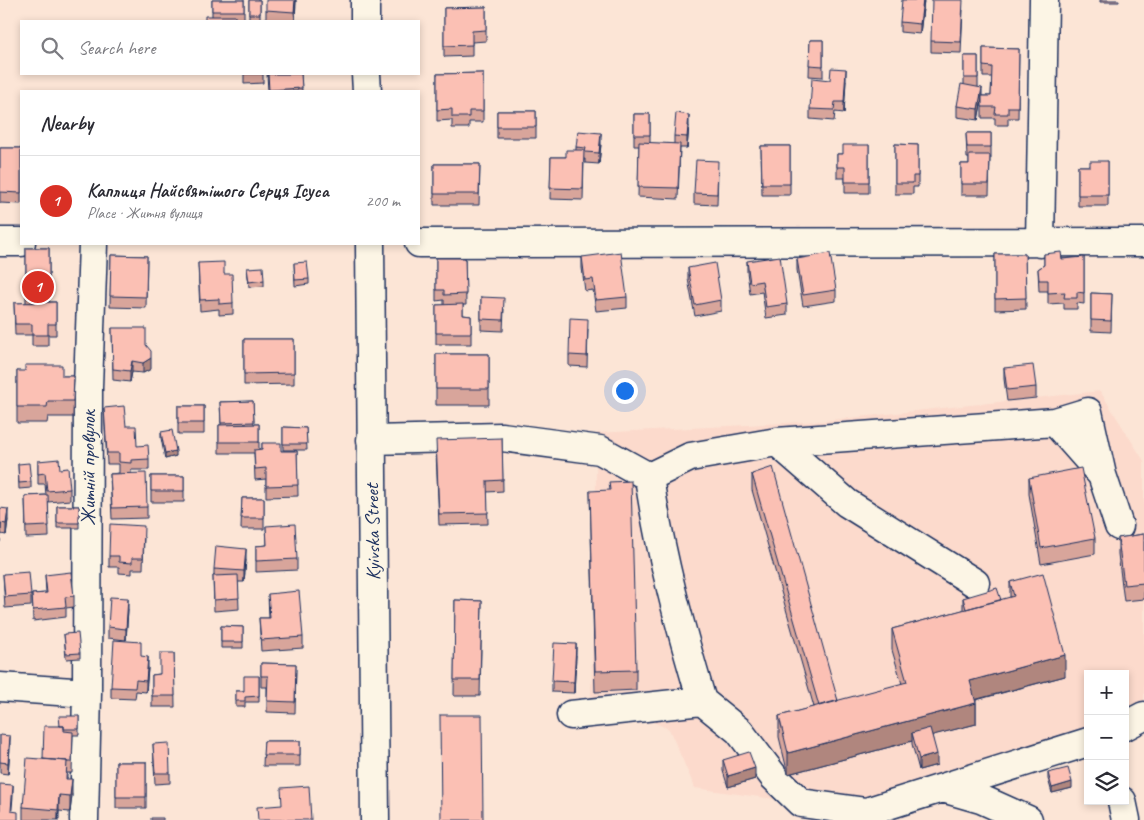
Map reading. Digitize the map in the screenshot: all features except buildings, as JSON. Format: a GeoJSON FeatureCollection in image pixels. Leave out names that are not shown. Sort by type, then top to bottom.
{"type":"FeatureCollection","features":[{"type":"Feature","properties":{"kind":"street"},"geometry":{"type":"LineString","coordinates":[[365,0],[365,20]]}},
{"type":"Feature","properties":{"kind":"street"},"geometry":{"type":"LineString","coordinates":[[1040,243],[1044,0]]}},
{"type":"Feature","properties":{"kind":"street"},"geometry":{"type":"LineString","coordinates":[[366,75],[367,90]]}},
{"type":"Feature","properties":{"kind":"street"},"geometry":{"type":"LineString","coordinates":[[0,242],[20,242]]}},
{"type":"Feature","properties":{"kind":"street"},"geometry":{"type":"LineString","coordinates":[[420,243],[1144,242]]}},
{"type":"Feature","properties":{"kind":"street","name":"Житній провулок"},"geometry":{"type":"LineString","coordinates":[[84,820],[87,693],[88,387],[93,245]]}},
{"type":"Feature","properties":{"kind":"street","name":"Kyivska Street"},"geometry":{"type":"LineString","coordinates":[[370,245],[375,820]]}},
{"type":"Feature","properties":{"kind":"street"},"geometry":{"type":"LineString","coordinates":[[649,477],[690,457],[777,442],[1055,422],[1102,475],[1119,526]]}},
{"type":"Feature","properties":{"kind":"street"},"geometry":{"type":"LineString","coordinates":[[371,440],[458,436],[512,438],[600,450],[649,477]]}},
{"type":"Feature","properties":{"kind":"street"},"geometry":{"type":"LineString","coordinates":[[777,442],[847,502],[975,583]]}},
{"type":"Feature","properties":{"kind":"street"},"geometry":{"type":"LineString","coordinates":[[649,477],[657,532],[678,619],[702,701],[738,731],[774,778],[801,803],[866,812],[1084,743]]}},
{"type":"Feature","properties":{"kind":"street"},"geometry":{"type":"LineString","coordinates":[[0,687],[87,693]]}},
{"type":"Feature","properties":{"kind":"street"},"geometry":{"type":"LineString","coordinates":[[571,715],[702,701]]}},
{"type":"Feature","properties":{"kind":"street"},"geometry":{"type":"LineString","coordinates":[[1129,724],[1144,716]]}},
{"type":"Feature","properties":{"kind":"street"},"geometry":{"type":"LineString","coordinates":[[943,788],[981,799],[1028,820]]}},
{"type":"Feature","properties":{"kind":"street"},"geometry":{"type":"LineString","coordinates":[[1123,805],[1126,820]]}},
{"type":"Feature","properties":{"kind":"shaded area"},"geometry":{"type":"Polygon","coordinates":[[[1100,391],[1144,461],[1144,714],[1129,720],[1129,670],[1084,670],[1084,735],[866,812],[695,788],[669,729],[591,696],[597,433],[822,421],[1100,391]]]}},
{"type":"Feature","properties":{"kind":"place","name":"Каплиця Найсвятішого Серця Ісуса"},"geometry":{"type":"Point","coordinates":[38,287]}}]}
